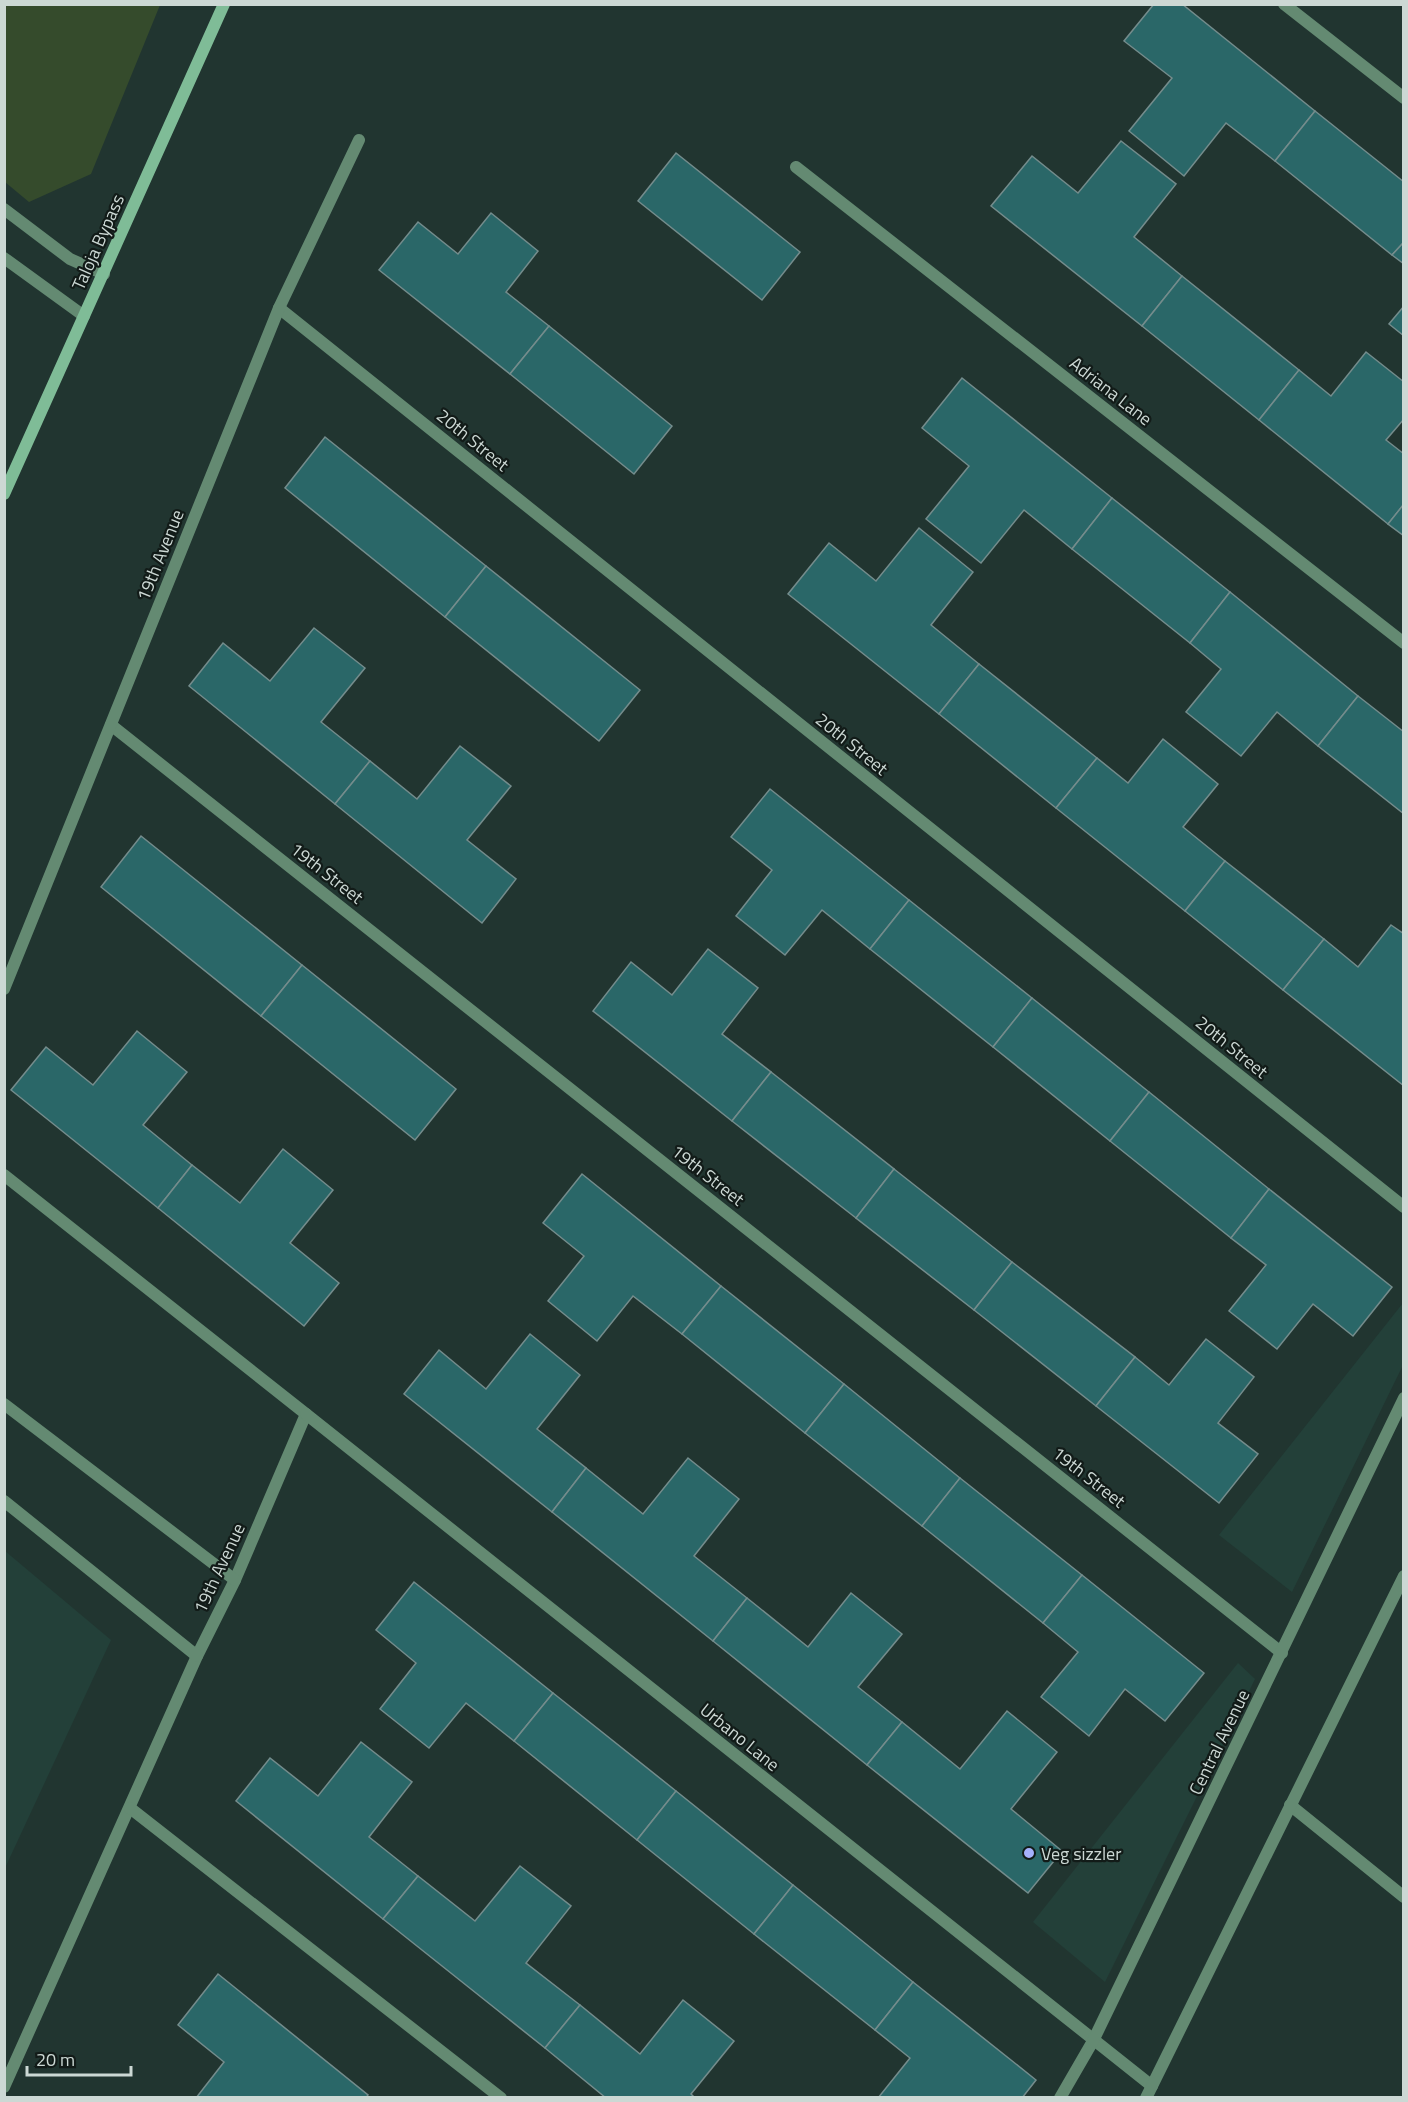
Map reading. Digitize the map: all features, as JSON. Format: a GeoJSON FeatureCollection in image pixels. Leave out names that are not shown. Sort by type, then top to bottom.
{"type":"FeatureCollection","features":[{"type":"Feature","properties":{"kind":"main road","name":"Taloja Bypass"},"geometry":{"type":"LineString","coordinates":[[4,494],[224,4]]}},
{"type":"Feature","properties":{"kind":"street"},"geometry":{"type":"LineString","coordinates":[[1284,4],[1404,98]]}},
{"type":"Feature","properties":{"kind":"street","name":"19th Avenue"},"geometry":{"type":"LineString","coordinates":[[4,989],[279,308],[359,140]]}},
{"type":"Feature","properties":{"kind":"street","name":"Adriana Lane"},"geometry":{"type":"LineString","coordinates":[[796,166],[1404,643]]}},
{"type":"Feature","properties":{"kind":"street"},"geometry":{"type":"LineString","coordinates":[[4,209],[70,259],[104,274]]}},
{"type":"Feature","properties":{"kind":"street"},"geometry":{"type":"LineString","coordinates":[[4,258],[84,316]]}},
{"type":"Feature","properties":{"kind":"street","name":"20th Street"},"geometry":{"type":"LineString","coordinates":[[279,308],[1404,1207]]}},
{"type":"Feature","properties":{"kind":"street","name":"19th Street"},"geometry":{"type":"LineString","coordinates":[[111,725],[1282,1653]]}},
{"type":"Feature","properties":{"kind":"street"},"geometry":{"type":"LineString","coordinates":[[4,1175],[306,1414]]}},
{"type":"Feature","properties":{"kind":"street","name":"Central Avenue"},"geometry":{"type":"LineString","coordinates":[[1060,2097],[1093,2041],[1404,1398]]}},
{"type":"Feature","properties":{"kind":"street"},"geometry":{"type":"LineString","coordinates":[[4,1404],[235,1580]]}},
{"type":"Feature","properties":{"kind":"street","name":"19th Avenue"},"geometry":{"type":"LineString","coordinates":[[4,2087],[197,1656],[235,1580],[306,1414]]}},
{"type":"Feature","properties":{"kind":"street","name":"Urbano Lane"},"geometry":{"type":"LineString","coordinates":[[306,1414],[1093,2041],[1149,2092]]}},
{"type":"Feature","properties":{"kind":"street"},"geometry":{"type":"LineString","coordinates":[[4,1501],[197,1656]]}},
{"type":"Feature","properties":{"kind":"street"},"geometry":{"type":"LineString","coordinates":[[1149,2092],[1404,1576]]}},
{"type":"Feature","properties":{"kind":"street"},"geometry":{"type":"LineString","coordinates":[[1290,1805],[1404,1897]]}},
{"type":"Feature","properties":{"kind":"street"},"geometry":{"type":"LineString","coordinates":[[130,1808],[501,2097]]}},
{"type":"Feature","properties":{"kind":"shaded area"},"geometry":{"type":"Polygon","coordinates":[[[1403,1303],[1403,1365],[1292,1592],[1219,1535],[1403,1303]]]}},
{"type":"Feature","properties":{"kind":"shaded area"},"geometry":{"type":"Polygon","coordinates":[[[5,1551],[111,1640],[5,1868],[5,1551]]]}},
{"type":"Feature","properties":{"kind":"shaded area"},"geometry":{"type":"Polygon","coordinates":[[[1238,1663],[1255,1679],[1105,1982],[1033,1922],[1238,1663]]]}},
{"type":"Feature","properties":{"kind":"green space"},"geometry":{"type":"Polygon","coordinates":[[[4,5],[160,5],[91,174],[29,202],[5,182],[4,5]]]}},
{"type":"Feature","properties":{"kind":"building"},"geometry":{"type":"Polygon","coordinates":[[[1154,4],[1182,4],[1315,111],[1275,161],[1226,123],[1184,176],[1129,131],[1172,78],[1124,41],[1154,4]]]}},
{"type":"Feature","properties":{"kind":"building"},"geometry":{"type":"Polygon","coordinates":[[[1315,111],[1404,182],[1404,242],[1392,255],[1275,161],[1315,111]]]}},
{"type":"Feature","properties":{"kind":"building"},"geometry":{"type":"Polygon","coordinates":[[[1121,141],[1176,184],[1134,237],[1182,276],[1142,326],[991,206],[1032,156],[1078,193],[1121,141]]]}},
{"type":"Feature","properties":{"kind":"building"},"geometry":{"type":"Polygon","coordinates":[[[676,153],[800,252],[762,300],[638,201],[676,153]]]}},
{"type":"Feature","properties":{"kind":"building"},"geometry":{"type":"Polygon","coordinates":[[[491,213],[538,251],[506,292],[549,326],[510,374],[379,270],[418,222],[458,254],[491,213]]]}},
{"type":"Feature","properties":{"kind":"building"},"geometry":{"type":"Polygon","coordinates":[[[1404,242],[1404,264],[1392,255],[1404,242]]]}},
{"type":"Feature","properties":{"kind":"building"},"geometry":{"type":"Polygon","coordinates":[[[1182,276],[1299,370],[1259,420],[1142,326],[1182,276]]]}},
{"type":"Feature","properties":{"kind":"building"},"geometry":{"type":"Polygon","coordinates":[[[1404,306],[1404,336],[1389,324],[1404,306]]]}},
{"type":"Feature","properties":{"kind":"building"},"geometry":{"type":"Polygon","coordinates":[[[549,326],[672,426],[634,474],[510,374],[549,326]]]}},
{"type":"Feature","properties":{"kind":"building"},"geometry":{"type":"Polygon","coordinates":[[[1366,352],[1404,382],[1404,419],[1386,440],[1404,454],[1404,504],[1388,524],[1259,420],[1299,370],[1331,396],[1366,352]]]}},
{"type":"Feature","properties":{"kind":"building"},"geometry":{"type":"Polygon","coordinates":[[[962,378],[1112,498],[1072,549],[1024,510],[981,563],[926,519],[969,466],[922,428],[962,378]]]}},
{"type":"Feature","properties":{"kind":"building"},"geometry":{"type":"Polygon","coordinates":[[[325,437],[486,566],[445,617],[285,488],[325,437]]]}},
{"type":"Feature","properties":{"kind":"building"},"geometry":{"type":"Polygon","coordinates":[[[1112,498],[1230,592],[1190,643],[1072,549],[1112,498]]]}},
{"type":"Feature","properties":{"kind":"building"},"geometry":{"type":"Polygon","coordinates":[[[1404,504],[1404,536],[1388,524],[1404,504]]]}},
{"type":"Feature","properties":{"kind":"building"},"geometry":{"type":"Polygon","coordinates":[[[919,528],[973,572],[931,625],[979,664],[939,714],[788,594],[829,543],[876,581],[919,528]]]}},
{"type":"Feature","properties":{"kind":"building"},"geometry":{"type":"Polygon","coordinates":[[[486,566],[640,690],[599,741],[445,617],[486,566]]]}},
{"type":"Feature","properties":{"kind":"building"},"geometry":{"type":"Polygon","coordinates":[[[1230,592],[1358,696],[1318,746],[1277,712],[1241,756],[1186,712],[1221,669],[1190,643],[1230,592]]]}},
{"type":"Feature","properties":{"kind":"building"},"geometry":{"type":"Polygon","coordinates":[[[314,628],[365,668],[321,722],[370,761],[335,804],[189,686],[223,643],[270,681],[314,628]]]}},
{"type":"Feature","properties":{"kind":"building"},"geometry":{"type":"Polygon","coordinates":[[[979,664],[1097,758],[1056,808],[939,714],[979,664]]]}},
{"type":"Feature","properties":{"kind":"building"},"geometry":{"type":"Polygon","coordinates":[[[1358,696],[1404,732],[1404,814],[1318,746],[1358,696]]]}},
{"type":"Feature","properties":{"kind":"building"},"geometry":{"type":"Polygon","coordinates":[[[1163,739],[1218,784],[1183,827],[1225,861],[1185,911],[1056,808],[1097,758],[1128,783],[1163,739]]]}},
{"type":"Feature","properties":{"kind":"building"},"geometry":{"type":"Polygon","coordinates":[[[460,746],[511,786],[467,840],[516,879],[482,923],[335,804],[370,761],[417,799],[460,746]]]}},
{"type":"Feature","properties":{"kind":"building"},"geometry":{"type":"Polygon","coordinates":[[[770,789],[909,900],[870,949],[822,910],[785,955],[736,916],[772,870],[731,837],[770,789]]]}},
{"type":"Feature","properties":{"kind":"building"},"geometry":{"type":"Polygon","coordinates":[[[141,836],[302,965],[261,1016],[101,887],[141,836]]]}},
{"type":"Feature","properties":{"kind":"building"},"geometry":{"type":"Polygon","coordinates":[[[1225,861],[1324,939],[1283,990],[1185,911],[1225,861]]]}},
{"type":"Feature","properties":{"kind":"building"},"geometry":{"type":"Polygon","coordinates":[[[909,900],[1032,998],[993,1047],[870,949],[909,900]]]}},
{"type":"Feature","properties":{"kind":"building"},"geometry":{"type":"Polygon","coordinates":[[[1391,925],[1404,934],[1404,1086],[1283,990],[1324,939],[1358,967],[1391,925]]]}},
{"type":"Feature","properties":{"kind":"building"},"geometry":{"type":"Polygon","coordinates":[[[708,949],[758,988],[722,1034],[771,1072],[732,1121],[593,1011],[631,962],[672,995],[708,949]]]}},
{"type":"Feature","properties":{"kind":"building"},"geometry":{"type":"Polygon","coordinates":[[[302,965],[456,1089],[415,1140],[261,1016],[302,965]]]}},
{"type":"Feature","properties":{"kind":"building"},"geometry":{"type":"Polygon","coordinates":[[[1032,998],[1149,1092],[1110,1141],[993,1047],[1032,998]]]}},
{"type":"Feature","properties":{"kind":"building"},"geometry":{"type":"Polygon","coordinates":[[[137,1031],[187,1072],[143,1125],[192,1165],[158,1208],[11,1090],[46,1047],[93,1085],[137,1031]]]}},
{"type":"Feature","properties":{"kind":"building"},"geometry":{"type":"Polygon","coordinates":[[[771,1072],[894,1169],[856,1218],[732,1121],[771,1072]]]}},
{"type":"Feature","properties":{"kind":"building"},"geometry":{"type":"Polygon","coordinates":[[[1149,1092],[1269,1189],[1231,1238],[1110,1141],[1149,1092]]]}},
{"type":"Feature","properties":{"kind":"building"},"geometry":{"type":"Polygon","coordinates":[[[283,1149],[333,1190],[290,1243],[339,1283],[304,1326],[158,1208],[192,1165],[240,1203],[283,1149]]]}},
{"type":"Feature","properties":{"kind":"building"},"geometry":{"type":"Polygon","coordinates":[[[894,1169],[1012,1262],[974,1310],[856,1218],[894,1169]]]}},
{"type":"Feature","properties":{"kind":"building"},"geometry":{"type":"Polygon","coordinates":[[[582,1174],[721,1286],[682,1334],[633,1296],[597,1341],[548,1301],[584,1256],[543,1223],[582,1174]]]}},
{"type":"Feature","properties":{"kind":"building"},"geometry":{"type":"Polygon","coordinates":[[[1269,1189],[1392,1287],[1353,1336],[1313,1304],[1277,1349],[1229,1311],[1266,1265],[1231,1238],[1269,1189]]]}},
{"type":"Feature","properties":{"kind":"building"},"geometry":{"type":"Polygon","coordinates":[[[1012,1262],[1135,1357],[1096,1406],[974,1310],[1012,1262]]]}},
{"type":"Feature","properties":{"kind":"building"},"geometry":{"type":"Polygon","coordinates":[[[721,1286],[844,1384],[805,1433],[682,1334],[721,1286]]]}},
{"type":"Feature","properties":{"kind":"building"},"geometry":{"type":"Polygon","coordinates":[[[530,1334],[580,1375],[537,1429],[586,1468],[552,1512],[404,1394],[439,1350],[486,1389],[530,1334]]]}},
{"type":"Feature","properties":{"kind":"building"},"geometry":{"type":"Polygon","coordinates":[[[1206,1339],[1254,1377],[1218,1423],[1258,1454],[1219,1503],[1096,1406],[1135,1357],[1169,1385],[1206,1339]]]}},
{"type":"Feature","properties":{"kind":"building"},"geometry":{"type":"Polygon","coordinates":[[[844,1384],[960,1478],[922,1526],[805,1433],[844,1384]]]}},
{"type":"Feature","properties":{"kind":"building"},"geometry":{"type":"Polygon","coordinates":[[[688,1458],[739,1499],[694,1556],[747,1598],[713,1641],[552,1512],[586,1468],[643,1514],[688,1458]]]}},
{"type":"Feature","properties":{"kind":"building"},"geometry":{"type":"Polygon","coordinates":[[[960,1478],[1082,1575],[1043,1623],[922,1526],[960,1478]]]}},
{"type":"Feature","properties":{"kind":"building"},"geometry":{"type":"Polygon","coordinates":[[[1082,1575],[1204,1673],[1165,1721],[1125,1689],[1089,1736],[1041,1697],[1078,1652],[1043,1623],[1082,1575]]]}},
{"type":"Feature","properties":{"kind":"building"},"geometry":{"type":"Polygon","coordinates":[[[414,1582],[553,1693],[514,1741],[466,1703],[429,1748],[380,1709],[416,1663],[376,1630],[414,1582]]]}},
{"type":"Feature","properties":{"kind":"building"},"geometry":{"type":"Polygon","coordinates":[[[851,1593],[902,1634],[858,1687],[902,1722],[867,1765],[713,1641],[747,1598],[808,1647],[851,1593]]]}},
{"type":"Feature","properties":{"kind":"building"},"geometry":{"type":"Polygon","coordinates":[[[553,1693],[676,1791],[637,1840],[514,1741],[553,1693]]]}},
{"type":"Feature","properties":{"kind":"building"},"geometry":{"type":"Polygon","coordinates":[[[1007,1711],[1057,1752],[1011,1809],[1062,1851],[1028,1893],[867,1765],[902,1722],[960,1769],[1007,1711]]]}},
{"type":"Feature","properties":{"kind":"building"},"geometry":{"type":"Polygon","coordinates":[[[361,1742],[412,1782],[369,1837],[418,1876],[383,1919],[236,1801],[270,1758],[318,1796],[361,1742]]]}},
{"type":"Feature","properties":{"kind":"building"},"geometry":{"type":"Polygon","coordinates":[[[676,1791],[793,1885],[754,1934],[637,1840],[676,1791]]]}},
{"type":"Feature","properties":{"kind":"building"},"geometry":{"type":"Polygon","coordinates":[[[520,1866],[571,1906],[526,1963],[580,2005],[545,2048],[383,1919],[418,1876],[475,1921],[520,1866]]]}},
{"type":"Feature","properties":{"kind":"building"},"geometry":{"type":"Polygon","coordinates":[[[793,1885],[913,1982],[875,2030],[754,1934],[793,1885]]]}},
{"type":"Feature","properties":{"kind":"building"},"geometry":{"type":"Polygon","coordinates":[[[218,1974],[368,2095],[366,2098],[196,2098],[224,2062],[178,2025],[218,1974]]]}},
{"type":"Feature","properties":{"kind":"building"},"geometry":{"type":"Polygon","coordinates":[[[913,1982],[1036,2080],[1022,2098],[878,2098],[910,2058],[875,2030],[913,1982]]]}},
{"type":"Feature","properties":{"kind":"building"},"geometry":{"type":"Polygon","coordinates":[[[683,2000],[734,2041],[691,2094],[695,2098],[606,2098],[545,2048],[580,2005],[640,2054],[683,2000]]]}},
{"type":"Feature","properties":{"kind":"place","name":"Veg sizzler"},"geometry":{"type":"Point","coordinates":[1029,1853]}}]}
